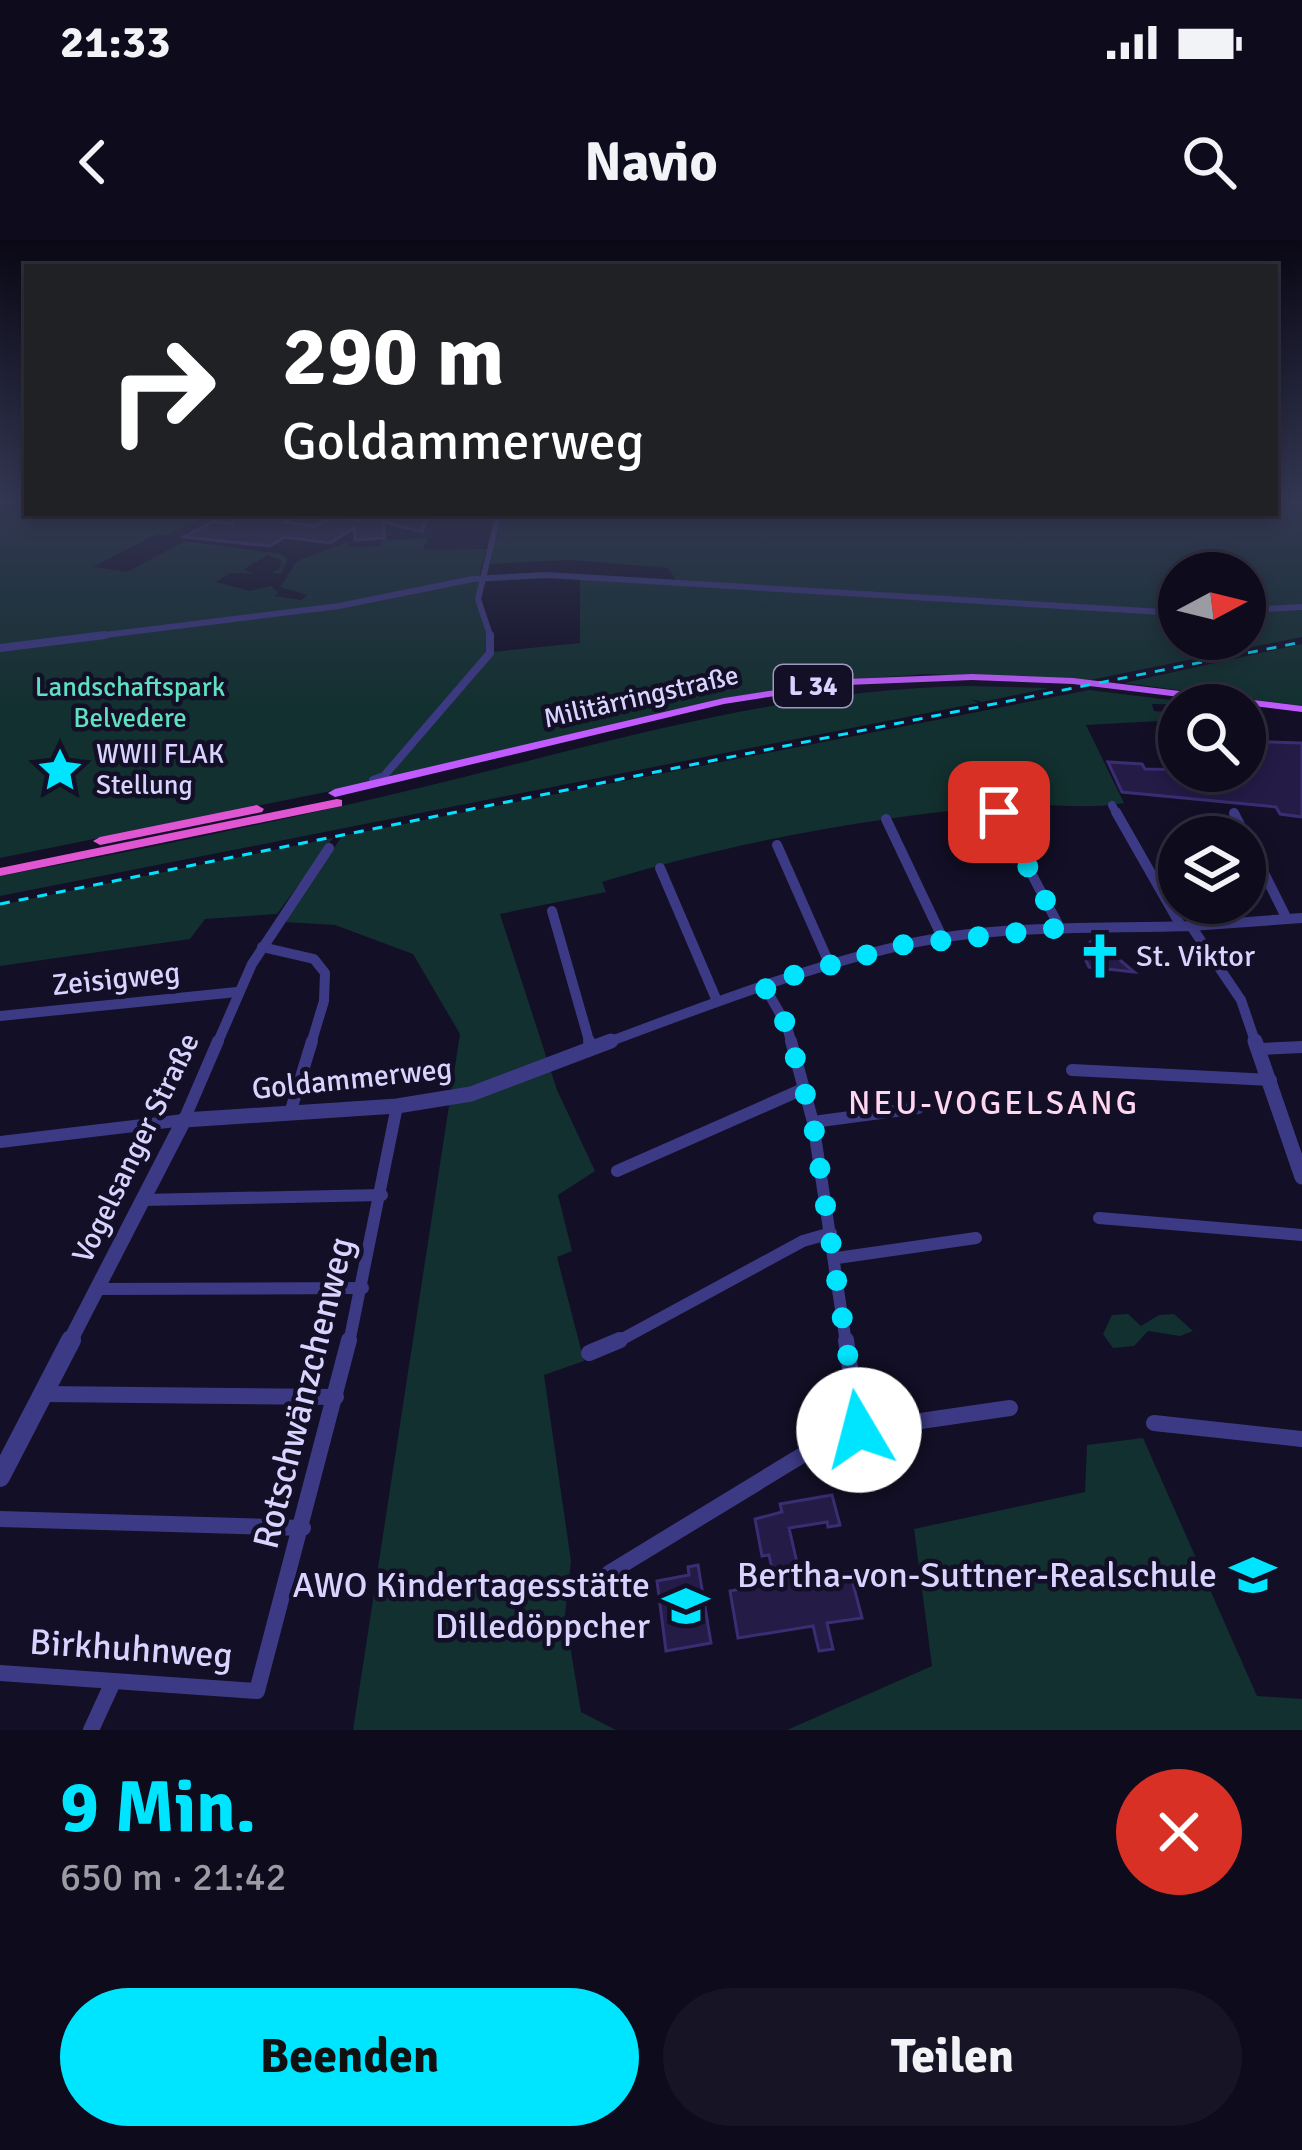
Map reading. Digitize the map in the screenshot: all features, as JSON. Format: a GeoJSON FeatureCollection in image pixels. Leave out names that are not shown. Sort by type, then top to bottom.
{"type":"FeatureCollection","features":[{"type":"Feature","properties":{"kind":"highway","name":"Militärringstraße"},"geometry":{"type":"LineString","coordinates":[[0,860],[336,798]]}},
{"type":"Feature","properties":{"kind":"highway","name":"Militärringstraße"},"geometry":{"type":"LineString","coordinates":[[0,872],[336,798]]}},
{"type":"Feature","properties":{"kind":"main road","name":"Militärringstraße"},"geometry":{"type":"LineString","coordinates":[[336,798],[724,700],[846,682],[955,677],[1056,680],[1302,712]]}},
{"type":"Feature","properties":{"kind":"main road","name":"Militärringstraße"},"geometry":{"type":"LineString","coordinates":[[336,798],[730,707],[849,689],[1022,685],[1158,698]]}},
{"type":"Feature","properties":{"kind":"main road","name":"Militärringstraße"},"geometry":{"type":"LineString","coordinates":[[1266,709],[1302,712]]}},
{"type":"Feature","properties":{"kind":"street"},"geometry":{"type":"LineString","coordinates":[[373,780],[384,776],[490,653],[492,642],[478,599],[484,571]]}},
{"type":"Feature","properties":{"kind":"street"},"geometry":{"type":"LineString","coordinates":[[0,648],[339,606],[482,578],[574,574],[1158,612]]}},
{"type":"Feature","properties":{"kind":"street"},"geometry":{"type":"LineString","coordinates":[[1266,609],[1302,607]]}},
{"type":"Feature","properties":{"kind":"street"},"geometry":{"type":"LineString","coordinates":[[1112,805],[1186,926],[1241,1000],[1302,1176]]}},
{"type":"Feature","properties":{"kind":"street"},"geometry":{"type":"LineString","coordinates":[[999,812],[1060,928]]}},
{"type":"Feature","properties":{"kind":"street"},"geometry":{"type":"LineString","coordinates":[[1234,813],[1287,920]]}},
{"type":"Feature","properties":{"kind":"street"},"geometry":{"type":"LineString","coordinates":[[886,819],[944,939]]}},
{"type":"Feature","properties":{"kind":"street"},"geometry":{"type":"LineString","coordinates":[[777,845],[829,963]]}},
{"type":"Feature","properties":{"kind":"street","name":"Vogelsanger Straße"},"geometry":{"type":"LineString","coordinates":[[0,1477],[184,1120],[237,992],[329,848]]}},
{"type":"Feature","properties":{"kind":"street"},"geometry":{"type":"LineString","coordinates":[[660,868],[717,1001]]}},
{"type":"Feature","properties":{"kind":"street"},"geometry":{"type":"LineString","coordinates":[[552,911],[591,1049]]}},
{"type":"Feature","properties":{"kind":"street","name":"Goldammerweg"},"geometry":{"type":"LineString","coordinates":[[184,1120],[397,1106],[471,1094],[763,984],[829,963],[944,939],[1060,928],[1302,918]]}},
{"type":"Feature","properties":{"kind":"street"},"geometry":{"type":"LineString","coordinates":[[262,947],[314,959],[326,974],[324,1001],[290,1113]]}},
{"type":"Feature","properties":{"kind":"street"},"geometry":{"type":"LineString","coordinates":[[763,984],[786,1024],[813,1122],[859,1430]]}},
{"type":"Feature","properties":{"kind":"street","name":"Zeisigweg"},"geometry":{"type":"LineString","coordinates":[[0,1016],[237,992]]}},
{"type":"Feature","properties":{"kind":"street"},"geometry":{"type":"LineString","coordinates":[[1260,1048],[1302,1047]]}},
{"type":"Feature","properties":{"kind":"street"},"geometry":{"type":"LineString","coordinates":[[1072,1070],[1271,1080]]}},
{"type":"Feature","properties":{"kind":"street"},"geometry":{"type":"LineString","coordinates":[[617,1171],[803,1089]]}},
{"type":"Feature","properties":{"kind":"street","name":"Rotschwänzchenweg"},"geometry":{"type":"LineString","coordinates":[[257,1690],[336,1397],[397,1106]]}},
{"type":"Feature","properties":{"kind":"street"},"geometry":{"type":"LineString","coordinates":[[813,1122],[918,1108]]}},
{"type":"Feature","properties":{"kind":"street"},"geometry":{"type":"LineString","coordinates":[[0,1142],[184,1120]]}},
{"type":"Feature","properties":{"kind":"street"},"geometry":{"type":"LineString","coordinates":[[142,1200],[382,1195]]}},
{"type":"Feature","properties":{"kind":"street"},"geometry":{"type":"LineString","coordinates":[[1099,1218],[1302,1235]]}},
{"type":"Feature","properties":{"kind":"street"},"geometry":{"type":"LineString","coordinates":[[589,1353],[614,1344],[803,1241],[831,1233]]}},
{"type":"Feature","properties":{"kind":"street"},"geometry":{"type":"LineString","coordinates":[[836,1258],[976,1238]]}},
{"type":"Feature","properties":{"kind":"street"},"geometry":{"type":"LineString","coordinates":[[98,1289],[362,1288]]}},
{"type":"Feature","properties":{"kind":"street"},"geometry":{"type":"LineString","coordinates":[[45,1394],[336,1397]]}},
{"type":"Feature","properties":{"kind":"street"},"geometry":{"type":"LineString","coordinates":[[608,1573],[819,1445],[859,1430],[1010,1408]]}},
{"type":"Feature","properties":{"kind":"street"},"geometry":{"type":"LineString","coordinates":[[1154,1423],[1302,1439]]}},
{"type":"Feature","properties":{"kind":"street"},"geometry":{"type":"LineString","coordinates":[[0,1519],[303,1528]]}},
{"type":"Feature","properties":{"kind":"street","name":"Birkhuhnweg"},"geometry":{"type":"LineString","coordinates":[[0,1673],[257,1690]]}},
{"type":"Feature","properties":{"kind":"street"},"geometry":{"type":"LineString","coordinates":[[91,1730],[113,1682]]}},
{"type":"Feature","properties":{"kind":"green space","name":"Landschaftspark Belvedere"},"geometry":{"type":"Polygon","coordinates":[[[0,571],[247,571],[253,574],[230,573],[216,582],[250,591],[271,586],[278,593],[274,596],[301,600],[307,595],[280,587],[291,571],[481,571],[479,600],[492,652],[580,643],[580,576],[678,583],[670,571],[1158,571],[1158,660],[1189,660],[1090,680],[926,674],[802,683],[331,791],[0,858],[0,571]]]}},
{"type":"Feature","properties":{"kind":"green space","name":"Landschaftspark Belvedere"},"geometry":{"type":"Polygon","coordinates":[[[1266,571],[1302,571],[1302,637],[1266,644],[1266,571]]]}},
{"type":"Feature","properties":{"kind":"green space"},"geometry":{"type":"Polygon","coordinates":[[[1302,644],[1302,706],[1266,701],[1266,684],[1158,687],[1124,683],[1229,660],[1266,660],[1266,652],[1302,644]]]}},
{"type":"Feature","properties":{"kind":"green space"},"geometry":{"type":"Polygon","coordinates":[[[968,686],[1049,688],[982,702],[971,699],[978,703],[0,896],[0,876],[286,819],[710,718],[837,696],[968,686]]]}},
{"type":"Feature","properties":{"kind":"green space"},"geometry":{"type":"Polygon","coordinates":[[[1089,690],[1158,698],[1158,704],[1152,704],[1158,721],[1086,725],[1124,803],[994,806],[845,825],[699,856],[602,882],[606,892],[500,914],[557,1090],[595,1171],[558,1195],[572,1251],[557,1257],[584,1361],[544,1375],[571,1561],[565,1615],[581,1712],[616,1730],[353,1730],[460,1034],[413,954],[335,925],[284,922],[342,836],[1089,690]]]}},
{"type":"Feature","properties":{"kind":"green space"},"geometry":{"type":"Polygon","coordinates":[[[333,838],[277,914],[205,919],[190,939],[0,966],[0,905],[333,838]]]}},
{"type":"Feature","properties":{"kind":"green space"},"geometry":{"type":"Polygon","coordinates":[[[1128,1314],[1141,1326],[1159,1315],[1174,1314],[1193,1331],[1180,1336],[1148,1331],[1134,1346],[1113,1348],[1103,1334],[1112,1315],[1128,1314]]]}},
{"type":"Feature","properties":{"kind":"green space"},"geometry":{"type":"Polygon","coordinates":[[[1143,1438],[1257,1696],[1302,1699],[1302,1730],[787,1730],[932,1666],[914,1529],[1085,1492],[1087,1445],[1143,1438]]]}},
{"type":"Feature","properties":{"kind":"building"},"geometry":{"type":"Polygon","coordinates":[[[1266,742],[1302,743],[1302,817],[1280,814],[1276,807],[1122,792],[1108,762],[1142,764],[1145,769],[1158,769],[1158,792],[1266,792],[1266,742]]]}},
{"type":"Feature","properties":{"kind":"building","name":"St. Viktor"},"geometry":{"type":"Polygon","coordinates":[[[1093,940],[1112,947],[1114,955],[1134,972],[1089,967],[1081,950],[1093,940]]]}},
{"type":"Feature","properties":{"kind":"building"},"geometry":{"type":"Polygon","coordinates":[[[832,1495],[840,1525],[828,1527],[827,1522],[789,1528],[801,1580],[850,1572],[862,1618],[827,1623],[833,1649],[819,1651],[813,1626],[738,1638],[730,1591],[775,1583],[769,1555],[762,1556],[755,1519],[782,1512],[780,1504],[832,1495]]]}},
{"type":"Feature","properties":{"kind":"building","name":"AWO Kindertagesstätte Dilledöppcher"},"geometry":{"type":"Polygon","coordinates":[[[698,1565],[711,1643],[666,1651],[657,1581],[689,1575],[688,1567],[698,1565]]]}},
{"type":"Feature","properties":{"kind":"railway"},"geometry":{"type":"LineString","coordinates":[[0,904],[1302,642]]}},
{"type":"Feature","properties":{"kind":"place","name":"WWII FLAK Stellung"},"geometry":{"type":"Point","coordinates":[60,770]}},
{"type":"Feature","properties":{"kind":"place","name":"St. Viktor"},"geometry":{"type":"Point","coordinates":[1100,956]}},
{"type":"Feature","properties":{"kind":"place","name":"Bertha-von-Suttner-Realschule"},"geometry":{"type":"Point","coordinates":[1253,1575]}},
{"type":"Feature","properties":{"kind":"place","name":"AWO Kindertagesstätte Dilledöppcher"},"geometry":{"type":"Point","coordinates":[686,1606]}},
{"type":"Feature","properties":{"kind":"district","name":"NEU-VOGELSANG"},"geometry":{"type":"Point","coordinates":[994,1103]}},
{"type":"Feature","properties":{"kind":"route"},"geometry":{"type":"LineString","coordinates":[[859,1430],[813,1122],[786,1024],[763,984],[902,945],[1060,928],[999,812]]}}]}
